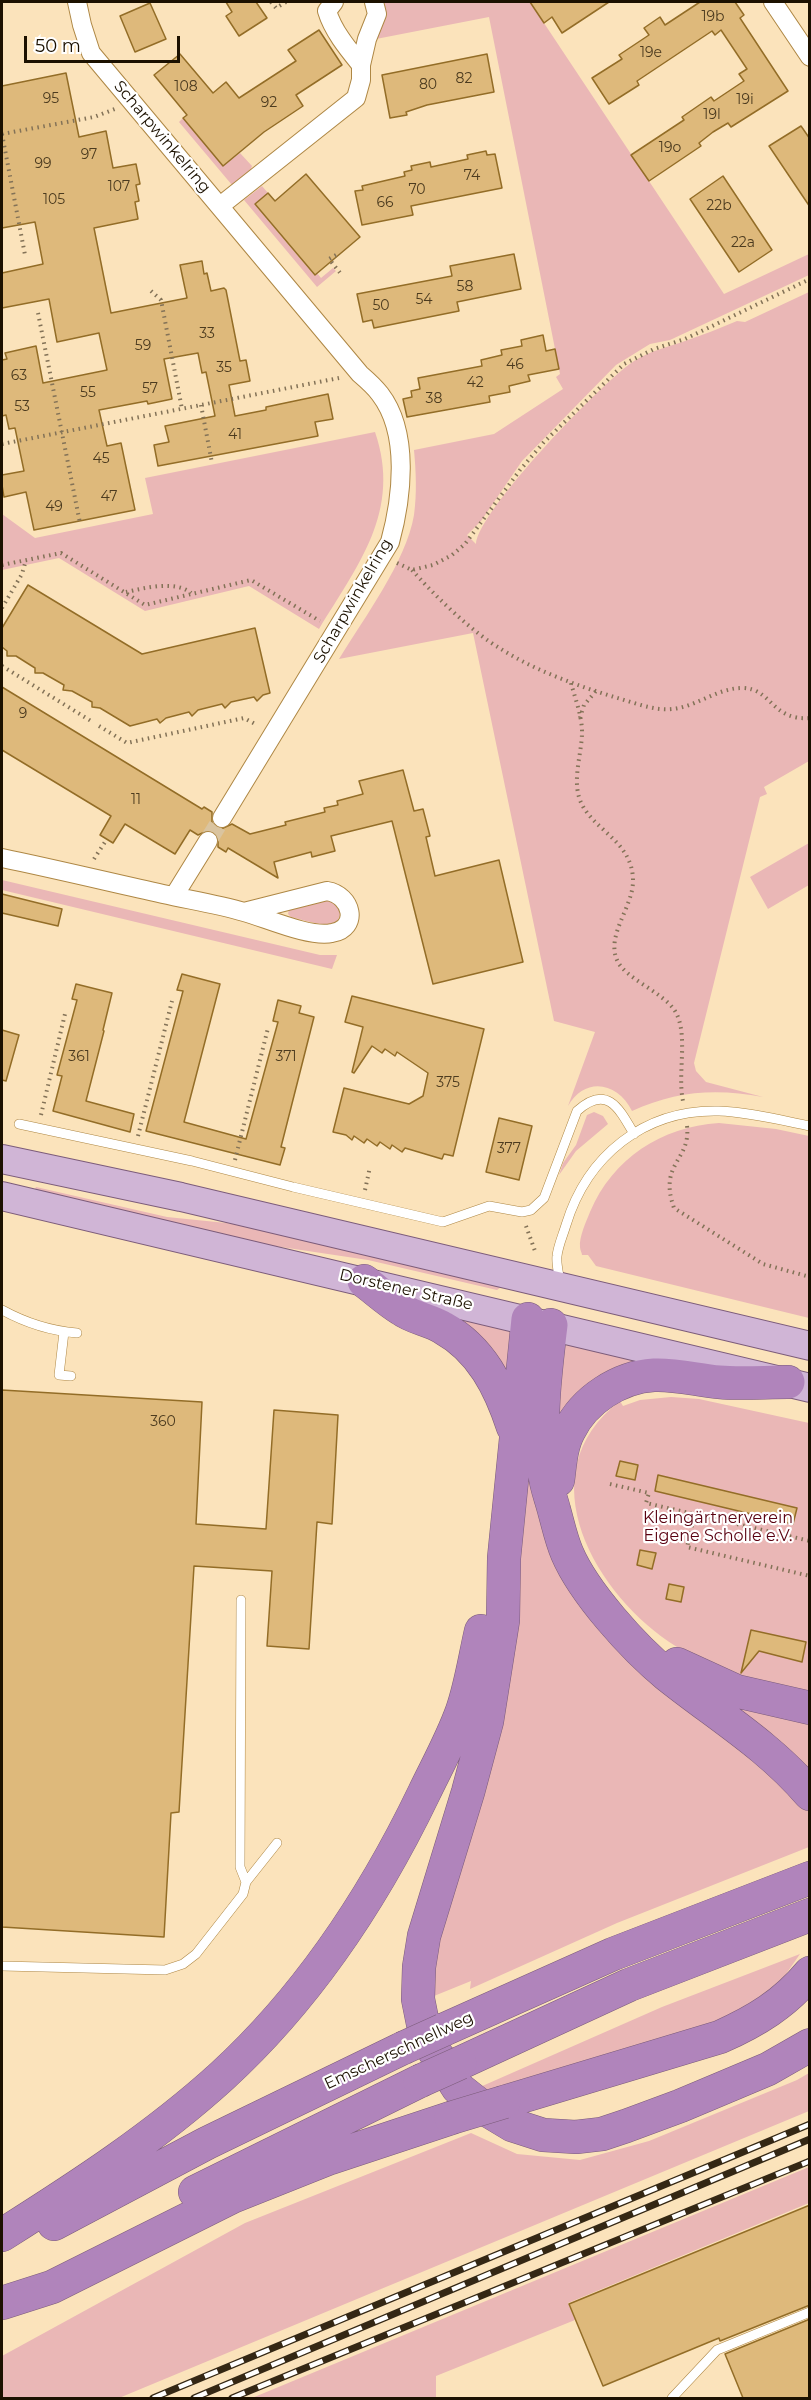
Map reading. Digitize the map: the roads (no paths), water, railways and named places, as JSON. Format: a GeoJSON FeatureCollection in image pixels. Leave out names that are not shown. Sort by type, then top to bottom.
{"type":"FeatureCollection","features":[{"type":"Feature","properties":{"kind":"highway"},"geometry":{"type":"LineString","coordinates":[[364,1281],[402,1310],[441,1327],[480,1358],[498,1387],[516,1437]]}},
{"type":"Feature","properties":{"kind":"highway"},"geometry":{"type":"LineString","coordinates":[[540,1322],[516,1437],[504,1558],[502,1620],[486,1720],[468,1792],[423,1936],[418,1999],[423,2024],[431,2046],[459,2088],[482,2107],[512,2125],[543,2135],[576,2137],[610,2131],[680,2106],[768,2069],[810,2045]]}},
{"type":"Feature","properties":{"kind":"highway"},"geometry":{"type":"LineString","coordinates":[[540,1322],[547,1358],[543,1459],[545,1478],[568,1556],[592,1595],[618,1626],[666,1674],[738,1727],[788,1769],[810,1794]]}},
{"type":"Feature","properties":{"kind":"highway"},"geometry":{"type":"LineString","coordinates":[[555,1512],[560,1461],[568,1432],[585,1407],[608,1390],[635,1378],[654,1375],[721,1382],[799,1385]]}},
{"type":"Feature","properties":{"kind":"highway"},"geometry":{"type":"LineString","coordinates":[[2,2235],[117,2160],[170,2120],[223,2075],[290,2005],[352,1921],[381,1877],[436,1769],[462,1709],[484,1618],[504,1558]]}},
{"type":"Feature","properties":{"kind":"highway"},"geometry":{"type":"LineString","coordinates":[[618,1626],[663,1657],[736,1691],[810,1708]]}},
{"type":"Feature","properties":{"kind":"highway","name":"Emscherschnellweg"},"geometry":{"type":"LineString","coordinates":[[2,2251],[207,2143],[403,2048],[614,1954],[810,1878]]}},
{"type":"Feature","properties":{"kind":"highway"},"geometry":{"type":"LineString","coordinates":[[2,2301],[224,2176],[420,2081],[629,1985],[810,1915]]}},
{"type":"Feature","properties":{"kind":"highway"},"geometry":{"type":"LineString","coordinates":[[2,2301],[52,2287],[232,2197],[330,2158],[452,2118],[720,2037],[751,2023],[774,2009],[795,1991],[810,1973]]}},
{"type":"Feature","properties":{"kind":"main road"},"geometry":{"type":"LineString","coordinates":[[2,1159],[548,1277],[810,1346]]}},
{"type":"Feature","properties":{"kind":"main road","name":"Dorstener Straße"},"geometry":{"type":"LineString","coordinates":[[2,1196],[799,1385]]}},
{"type":"Feature","properties":{"kind":"main road"},"geometry":{"type":"LineString","coordinates":[[540,1322],[548,1277]]}},
{"type":"Feature","properties":{"kind":"street","name":"Scharpwinkelring"},"geometry":{"type":"LineString","coordinates":[[77,2],[91,53],[360,374],[381,394],[396,427],[401,458],[401,481],[396,520],[390,543],[222,818]]}},
{"type":"Feature","properties":{"kind":"street"},"geometry":{"type":"LineString","coordinates":[[334,2],[327,11],[329,18],[361,65]]}},
{"type":"Feature","properties":{"kind":"street","name":"Scharpwinkelring"},"geometry":{"type":"LineString","coordinates":[[220,206],[356,98],[367,39],[377,14],[374,2]]}},
{"type":"Feature","properties":{"kind":"street"},"geometry":{"type":"LineString","coordinates":[[773,2],[810,57]]}},
{"type":"Feature","properties":{"kind":"street"},"geometry":{"type":"LineString","coordinates":[[174,896],[208,841]]}},
{"type":"Feature","properties":{"kind":"street"},"geometry":{"type":"LineString","coordinates":[[2,858],[244,912],[284,926],[324,934],[340,930],[345,926],[350,914],[342,897],[336,892],[327,891],[244,912]]}},
{"type":"Feature","properties":{"kind":"lane"},"geometry":{"type":"LineString","coordinates":[[19,1124],[232,1171],[443,1222],[489,1206],[522,1212],[531,1210],[544,1198],[577,1111],[588,1102],[599,1099],[613,1103],[620,1109],[634,1134]]}},
{"type":"Feature","properties":{"kind":"lane"},"geometry":{"type":"LineString","coordinates":[[548,1277],[557,1256],[573,1200],[586,1179],[612,1148],[634,1134],[665,1119],[718,1111],[750,1114],[810,1126]]}},
{"type":"Feature","properties":{"kind":"lane"},"geometry":{"type":"LineString","coordinates":[[548,1277],[557,1256]]}},
{"type":"Feature","properties":{"kind":"lane"},"geometry":{"type":"LineString","coordinates":[[2,1310],[15,1317],[77,1334]]}},
{"type":"Feature","properties":{"kind":"lane"},"geometry":{"type":"LineString","coordinates":[[64,1332],[59,1375],[71,1376]]}},
{"type":"Feature","properties":{"kind":"lane"},"geometry":{"type":"LineString","coordinates":[[240,1599],[240,1867],[246,1882]]}},
{"type":"Feature","properties":{"kind":"lane"},"geometry":{"type":"LineString","coordinates":[[2,1966],[165,1970],[183,1964],[196,1954],[243,1894],[246,1882],[277,1843]]}},
{"type":"Feature","properties":{"kind":"lane"},"geometry":{"type":"LineString","coordinates":[[672,2398],[717,2350],[810,2312]]}},
{"type":"Feature","properties":{"kind":"tunnel"},"geometry":{"type":"LineString","coordinates":[[208,841],[222,818]]}},
{"type":"Feature","properties":{"kind":"railway"},"geometry":{"type":"LineString","coordinates":[[153,2398],[810,2124]]}},
{"type":"Feature","properties":{"kind":"railway"},"geometry":{"type":"LineString","coordinates":[[194,2398],[810,2139]]}},
{"type":"Feature","properties":{"kind":"railway"},"geometry":{"type":"LineString","coordinates":[[232,2398],[810,2161]]}},
{"type":"Feature","properties":{"kind":"park label","name":"Kleingärtnerverein Eigene Scholle e.V."},"geometry":{"type":"Point","coordinates":[718,1527]}}]}
